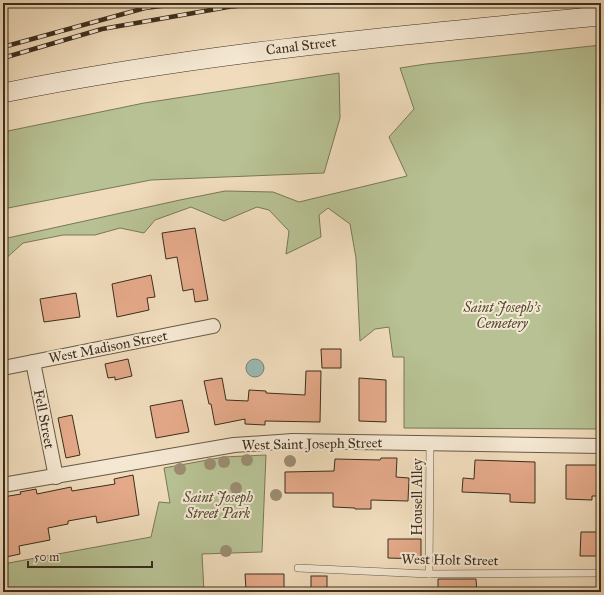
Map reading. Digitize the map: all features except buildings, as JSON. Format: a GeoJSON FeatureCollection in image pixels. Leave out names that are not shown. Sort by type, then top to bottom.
{"type":"FeatureCollection","features":[{"type":"Feature","properties":{"kind":"street","name":"Canal Street"},"geometry":{"type":"LineString","coordinates":[[3,93],[120,72],[238,54],[356,39],[601,16]]}},
{"type":"Feature","properties":{"kind":"street","name":"West Madison Street"},"geometry":{"type":"LineString","coordinates":[[3,368],[213,326]]}},
{"type":"Feature","properties":{"kind":"street","name":"Fell Street"},"geometry":{"type":"LineString","coordinates":[[32,362],[56,477]]}},
{"type":"Feature","properties":{"kind":"street","name":"West Saint Joseph Street"},"geometry":{"type":"LineString","coordinates":[[3,485],[246,443],[293,441],[601,446]]}},
{"type":"Feature","properties":{"kind":"lane","name":"Housell Alley"},"geometry":{"type":"LineString","coordinates":[[430,443],[430,574]]}},
{"type":"Feature","properties":{"kind":"lane","name":"West Holt Street"},"geometry":{"type":"LineString","coordinates":[[298,568],[430,574],[601,573]]}},
{"type":"Feature","properties":{"kind":"green space","name":"Saint Joseph's Cemetery"},"geometry":{"type":"Polygon","coordinates":[[[601,45],[601,429],[404,428],[404,357],[393,357],[389,327],[375,329],[360,341],[356,258],[350,224],[328,208],[319,215],[321,237],[286,254],[289,231],[269,210],[257,207],[224,221],[191,207],[155,220],[144,233],[120,228],[95,235],[63,235],[23,243],[3,261],[3,239],[180,200],[225,191],[273,192],[299,202],[407,176],[389,137],[414,109],[400,68],[601,45]]]}},
{"type":"Feature","properties":{"kind":"green space"},"geometry":{"type":"Polygon","coordinates":[[[339,73],[340,118],[324,173],[151,180],[3,209],[3,142],[8,131],[144,103],[339,73]]]}},
{"type":"Feature","properties":{"kind":"green space","name":"Saint Joseph Street Park"},"geometry":{"type":"Polygon","coordinates":[[[266,455],[262,552],[202,554],[204,592],[3,592],[3,564],[151,537],[159,502],[170,503],[164,468],[224,457],[266,455]]]}},
{"type":"Feature","properties":{"kind":"water"},"geometry":{"type":"Polygon","coordinates":[[[255,359],[261,362],[264,368],[261,374],[255,377],[249,374],[246,368],[249,362],[255,359]]]}},
{"type":"Feature","properties":{"kind":"railway"},"geometry":{"type":"LineString","coordinates":[[3,47],[145,8],[185,3]]}},
{"type":"Feature","properties":{"kind":"railway"},"geometry":{"type":"LineString","coordinates":[[3,58],[102,29],[228,7],[265,3]]}}]}
